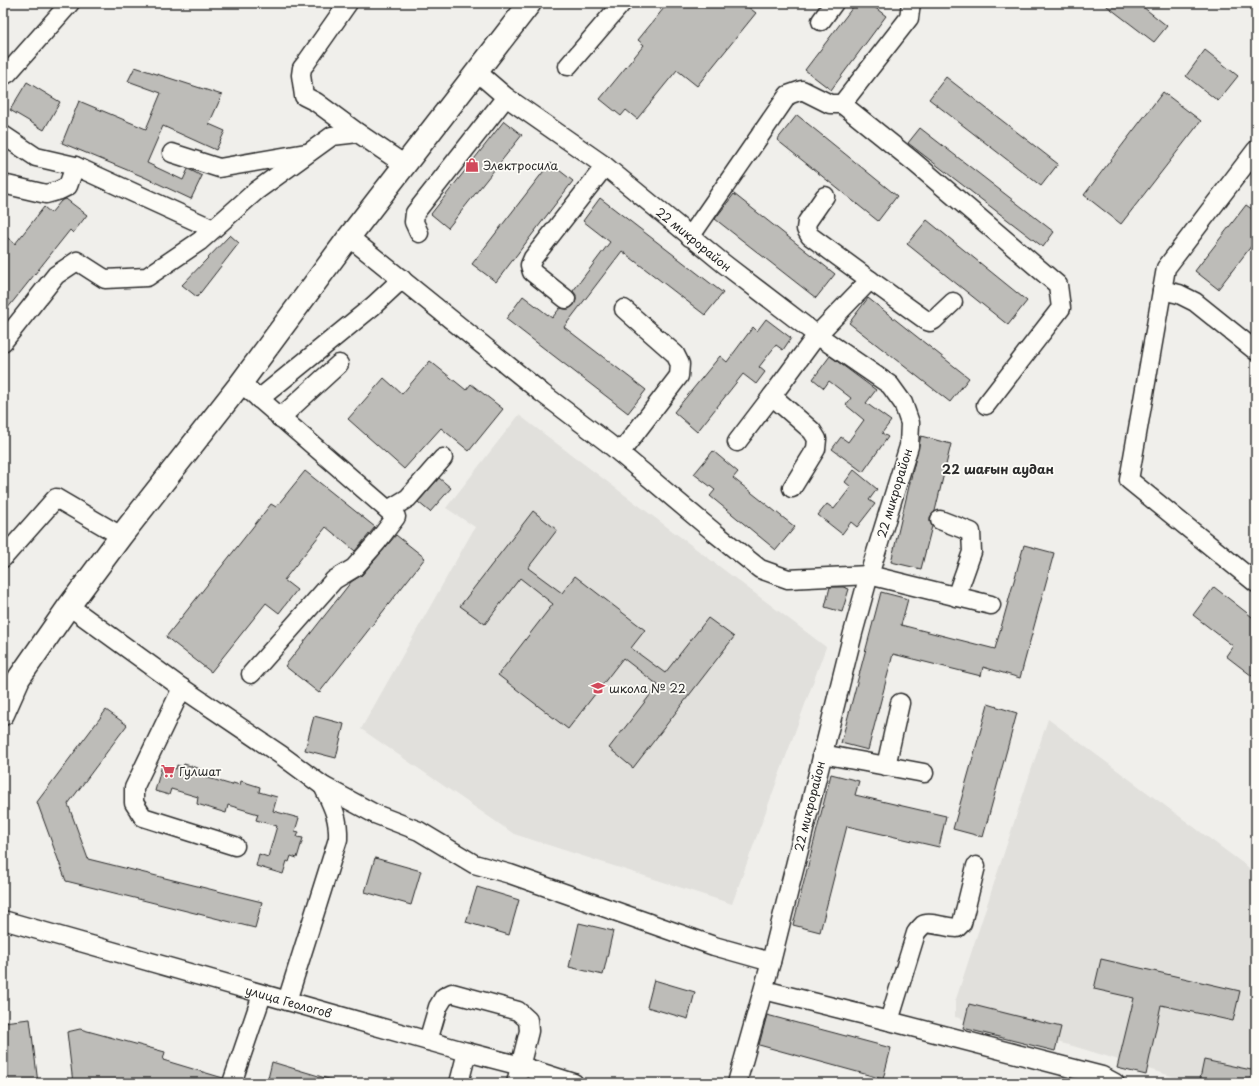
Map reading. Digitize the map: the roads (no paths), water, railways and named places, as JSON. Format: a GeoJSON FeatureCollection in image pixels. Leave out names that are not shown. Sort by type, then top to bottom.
{"type":"FeatureCollection","features":[{"type":"Feature","properties":{"kind":"main road"},"geometry":{"type":"LineString","coordinates":[[3,714],[19,678],[69,606],[121,536],[241,383],[349,237],[530,3]]}},
{"type":"Feature","properties":{"kind":"street"},"geometry":{"type":"LineString","coordinates":[[3,76],[8,73],[70,3]]}},
{"type":"Feature","properties":{"kind":"street"},"geometry":{"type":"LineString","coordinates":[[348,3],[302,68],[301,75],[304,96],[316,102],[405,165]]}},
{"type":"Feature","properties":{"kind":"street"},"geometry":{"type":"LineString","coordinates":[[568,66],[622,3]]}},
{"type":"Feature","properties":{"kind":"street"},"geometry":{"type":"LineString","coordinates":[[821,21],[834,3]]}},
{"type":"Feature","properties":{"kind":"street"},"geometry":{"type":"LineString","coordinates":[[842,104],[909,18],[911,3]]}},
{"type":"Feature","properties":{"kind":"street","name":"22 микрорайон"},"geometry":{"type":"LineString","coordinates":[[477,72],[506,97],[605,166],[690,237],[817,335],[890,385],[903,403],[910,423],[909,446],[869,575],[822,754],[764,990],[737,1083]]}},
{"type":"Feature","properties":{"kind":"street"},"geometry":{"type":"LineString","coordinates":[[690,237],[788,95],[802,90],[830,104],[842,104],[914,162],[1058,285],[1061,308],[986,405]]}},
{"type":"Feature","properties":{"kind":"street"},"geometry":{"type":"LineString","coordinates":[[419,234],[414,222],[415,213],[506,97]]}},
{"type":"Feature","properties":{"kind":"street"},"geometry":{"type":"LineString","coordinates":[[3,342],[56,275],[77,260],[105,279],[147,277],[200,241],[256,191],[332,136],[358,133]]}},
{"type":"Feature","properties":{"kind":"street"},"geometry":{"type":"LineString","coordinates":[[3,135],[36,157],[75,166],[213,230]]}},
{"type":"Feature","properties":{"kind":"street"},"geometry":{"type":"LineString","coordinates":[[1256,150],[1166,268],[1129,480],[1256,583]]}},
{"type":"Feature","properties":{"kind":"street"},"geometry":{"type":"LineString","coordinates":[[172,153],[219,168],[309,153]]}},
{"type":"Feature","properties":{"kind":"street"},"geometry":{"type":"LineString","coordinates":[[3,184],[46,194],[68,186],[75,166]]}},
{"type":"Feature","properties":{"kind":"street"},"geometry":{"type":"LineString","coordinates":[[566,299],[532,272],[530,265],[533,258],[605,166]]}},
{"type":"Feature","properties":{"kind":"street"},"geometry":{"type":"LineString","coordinates":[[825,196],[807,222],[806,229],[810,236],[927,321],[930,322],[934,320],[954,302]]}},
{"type":"Feature","properties":{"kind":"street"},"geometry":{"type":"LineString","coordinates":[[349,237],[542,393],[620,453],[760,569],[788,578],[869,575],[991,605]]}},
{"type":"Feature","properties":{"kind":"street"},"geometry":{"type":"LineString","coordinates":[[259,399],[373,306],[402,279]]}},
{"type":"Feature","properties":{"kind":"street"},"geometry":{"type":"LineString","coordinates":[[737,442],[817,335],[870,280]]}},
{"type":"Feature","properties":{"kind":"street"},"geometry":{"type":"LineString","coordinates":[[1162,290],[1179,294],[1195,302],[1256,351]]}},
{"type":"Feature","properties":{"kind":"street"},"geometry":{"type":"LineString","coordinates":[[620,453],[679,376],[680,364],[675,354],[624,309]]}},
{"type":"Feature","properties":{"kind":"street"},"geometry":{"type":"LineString","coordinates":[[280,418],[339,364]]}},
{"type":"Feature","properties":{"kind":"street"},"geometry":{"type":"LineString","coordinates":[[241,383],[396,516],[377,542],[354,568],[334,580],[251,674]]}},
{"type":"Feature","properties":{"kind":"street"},"geometry":{"type":"LineString","coordinates":[[772,396],[812,431],[817,439],[816,449],[792,488]]}},
{"type":"Feature","properties":{"kind":"street"},"geometry":{"type":"LineString","coordinates":[[388,510],[408,498],[443,458]]}},
{"type":"Feature","properties":{"kind":"street"},"geometry":{"type":"LineString","coordinates":[[3,558],[56,498],[121,536]]}},
{"type":"Feature","properties":{"kind":"street"},"geometry":{"type":"LineString","coordinates":[[940,520],[970,532],[972,552],[956,597]]}},
{"type":"Feature","properties":{"kind":"street"},"geometry":{"type":"LineString","coordinates":[[69,606],[182,688],[281,755],[323,786],[376,814],[419,831],[474,864],[510,874],[714,946],[771,962]]}},
{"type":"Feature","properties":{"kind":"street"},"geometry":{"type":"LineString","coordinates":[[182,688],[134,788],[134,804],[143,817],[235,846]]}},
{"type":"Feature","properties":{"kind":"street"},"geometry":{"type":"LineString","coordinates":[[886,766],[900,702]]}},
{"type":"Feature","properties":{"kind":"street"},"geometry":{"type":"LineString","coordinates":[[822,754],[924,773]]}},
{"type":"Feature","properties":{"kind":"street"},"geometry":{"type":"LineString","coordinates":[[287,1001],[338,839],[336,816],[323,786]]}},
{"type":"Feature","properties":{"kind":"street"},"geometry":{"type":"LineString","coordinates":[[889,1021],[916,932],[924,924],[932,923],[948,928],[957,928],[962,923],[976,866]]}},
{"type":"Feature","properties":{"kind":"street","name":"улица Геологов"},"geometry":{"type":"LineString","coordinates":[[3,920],[262,995],[521,1066],[574,1083]]}},
{"type":"Feature","properties":{"kind":"street"},"geometry":{"type":"LineString","coordinates":[[764,990],[1102,1076],[1115,1083]]}},
{"type":"Feature","properties":{"kind":"street"},"geometry":{"type":"LineString","coordinates":[[428,1041],[438,1007],[444,997],[452,993],[518,1011],[528,1020],[529,1031],[516,1083]]}},
{"type":"Feature","properties":{"kind":"street"},"geometry":{"type":"LineString","coordinates":[[232,1083],[262,995]]}},
{"type":"Feature","properties":{"kind":"street"},"geometry":{"type":"LineString","coordinates":[[459,1083],[467,1052]]}},
{"type":"Feature","properties":{"kind":"place","name":"Электросила"},"geometry":{"type":"Point","coordinates":[472,165]}},
{"type":"Feature","properties":{"kind":"place","name":"школа № 22"},"geometry":{"type":"Point","coordinates":[598,688]}},
{"type":"Feature","properties":{"kind":"place","name":"Гулшат"},"geometry":{"type":"Point","coordinates":[168,771]}},
{"type":"Feature","properties":{"kind":"district","name":"22 шағын аудан"},"geometry":{"type":"Point","coordinates":[998,468]}}]}
